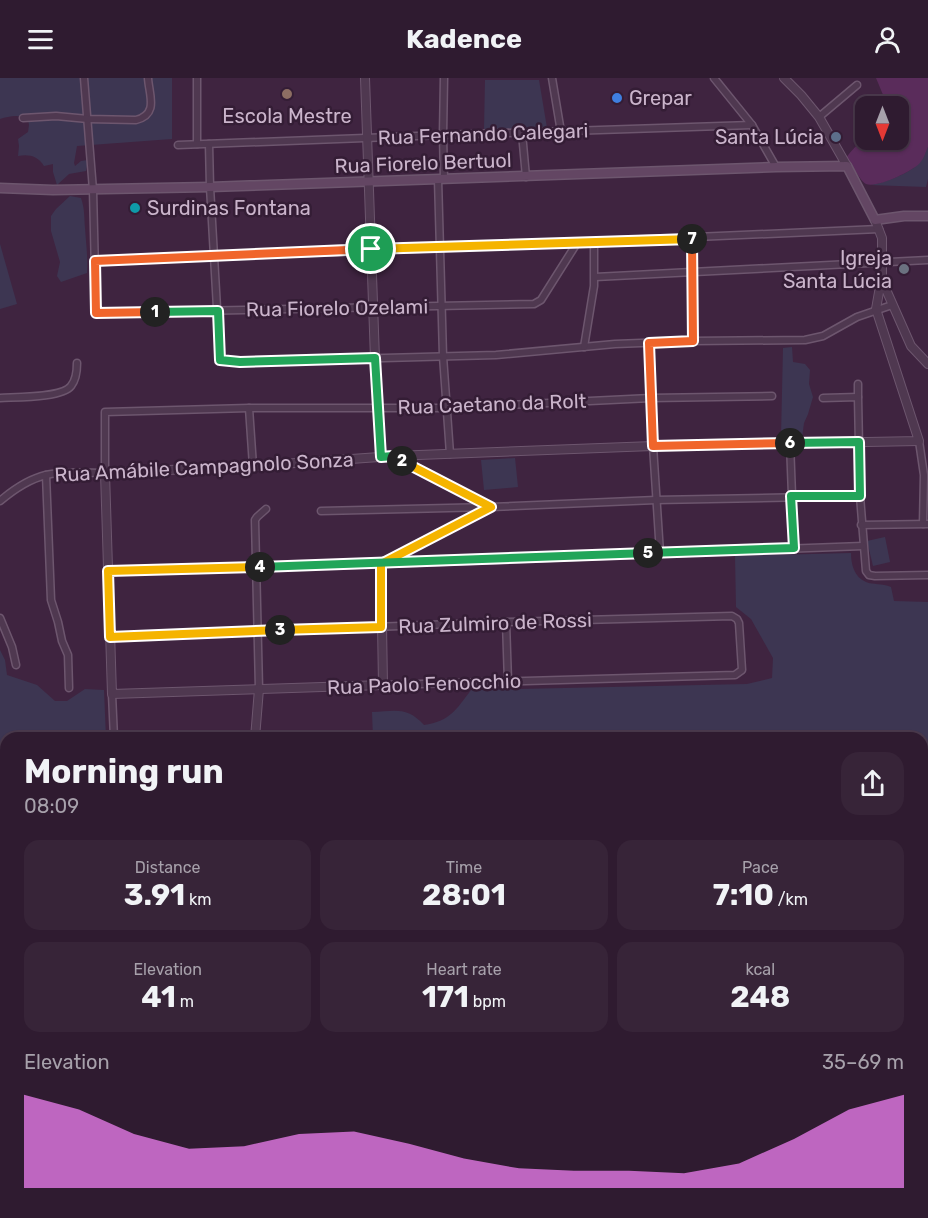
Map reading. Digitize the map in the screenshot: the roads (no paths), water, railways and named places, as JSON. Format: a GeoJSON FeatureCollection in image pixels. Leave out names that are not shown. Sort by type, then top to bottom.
{"type":"FeatureCollection","features":[{"type":"Feature","properties":{"kind":"main road","name":"Rua Fiorelo Bertuol"},"geometry":{"type":"LineString","coordinates":[[0,188],[93,190],[210,187],[847,166]]}},
{"type":"Feature","properties":{"kind":"main road"},"geometry":{"type":"LineString","coordinates":[[847,166],[875,220],[904,216],[928,216]]}},
{"type":"Feature","properties":{"kind":"street"},"geometry":{"type":"LineString","coordinates":[[84,78],[93,190],[95,261],[371,249],[594,243],[879,229]]}},
{"type":"Feature","properties":{"kind":"street"},"geometry":{"type":"LineString","coordinates":[[22,118],[56,116],[136,120],[144,118],[149,113],[151,105],[148,78]]}},
{"type":"Feature","properties":{"kind":"street"},"geometry":{"type":"LineString","coordinates":[[197,78],[197,144]]}},
{"type":"Feature","properties":{"kind":"street"},"geometry":{"type":"LineString","coordinates":[[365,78],[377,408],[381,457]]}},
{"type":"Feature","properties":{"kind":"street"},"geometry":{"type":"LineString","coordinates":[[444,78],[440,248],[443,356],[450,454]]}},
{"type":"Feature","properties":{"kind":"street"},"geometry":{"type":"LineString","coordinates":[[552,78],[561,132]]}},
{"type":"Feature","properties":{"kind":"street"},"geometry":{"type":"LineString","coordinates":[[714,78],[752,125],[776,167]]}},
{"type":"Feature","properties":{"kind":"street"},"geometry":{"type":"LineString","coordinates":[[784,78],[819,117],[847,166]]}},
{"type":"Feature","properties":{"kind":"street"},"geometry":{"type":"LineString","coordinates":[[819,117],[857,86]]}},
{"type":"Feature","properties":{"kind":"street","name":"Rua Fernando Calegari"},"geometry":{"type":"LineString","coordinates":[[178,145],[752,125]]}},
{"type":"Feature","properties":{"kind":"street"},"geometry":{"type":"LineString","coordinates":[[522,133],[526,177]]}},
{"type":"Feature","properties":{"kind":"street"},"geometry":{"type":"LineString","coordinates":[[209,144],[220,360],[240,362],[496,355],[649,343],[814,338],[823,336],[857,317],[892,304]]}},
{"type":"Feature","properties":{"kind":"street"},"geometry":{"type":"LineString","coordinates":[[861,525],[926,524],[924,475],[919,441],[876,309],[882,275],[883,245],[875,220]]}},
{"type":"Feature","properties":{"kind":"street"},"geometry":{"type":"LineString","coordinates":[[692,238],[693,341]]}},
{"type":"Feature","properties":{"kind":"street","name":"Rua Fiorelo Ozelami"},"geometry":{"type":"LineString","coordinates":[[95,261],[96,313],[534,304],[541,300],[577,243]]}},
{"type":"Feature","properties":{"kind":"street"},"geometry":{"type":"LineString","coordinates":[[584,347],[595,277],[594,243]]}},
{"type":"Feature","properties":{"kind":"street"},"geometry":{"type":"LineString","coordinates":[[595,277],[928,260]]}},
{"type":"Feature","properties":{"kind":"street"},"geometry":{"type":"LineString","coordinates":[[882,275],[892,304],[911,345],[928,364]]}},
{"type":"Feature","properties":{"kind":"street"},"geometry":{"type":"LineString","coordinates":[[649,343],[660,553]]}},
{"type":"Feature","properties":{"kind":"street"},"geometry":{"type":"LineString","coordinates":[[0,398],[62,393],[73,384],[77,363]]}},
{"type":"Feature","properties":{"kind":"street"},"geometry":{"type":"LineString","coordinates":[[858,384],[861,525],[866,571],[869,575],[875,576],[928,575]]}},
{"type":"Feature","properties":{"kind":"street","name":"Rua Caetano da Rolt"},"geometry":{"type":"LineString","coordinates":[[105,473],[105,412],[249,408],[446,408],[651,398],[772,396]]}},
{"type":"Feature","properties":{"kind":"street"},"geometry":{"type":"LineString","coordinates":[[823,398],[858,397]]}},
{"type":"Feature","properties":{"kind":"street"},"geometry":{"type":"LineString","coordinates":[[249,408],[253,466]]}},
{"type":"Feature","properties":{"kind":"street","name":"Rua Amábile Campagnolo Sonza"},"geometry":{"type":"LineString","coordinates":[[0,501],[29,481],[46,475],[253,466],[393,456],[653,446],[919,441]]}},
{"type":"Feature","properties":{"kind":"street"},"geometry":{"type":"LineString","coordinates":[[790,443],[794,548]]}},
{"type":"Feature","properties":{"kind":"street"},"geometry":{"type":"LineString","coordinates":[[393,456],[491,507]]}},
{"type":"Feature","properties":{"kind":"street"},"geometry":{"type":"LineString","coordinates":[[105,473],[114,732]]}},
{"type":"Feature","properties":{"kind":"street"},"geometry":{"type":"LineString","coordinates":[[46,475],[51,600],[68,655],[69,688]]}},
{"type":"Feature","properties":{"kind":"street"},"geometry":{"type":"LineString","coordinates":[[321,511],[791,496],[860,496]]}},
{"type":"Feature","properties":{"kind":"street"},"geometry":{"type":"LineString","coordinates":[[381,564],[491,507]]}},
{"type":"Feature","properties":{"kind":"street"},"geometry":{"type":"LineString","coordinates":[[255,732],[259,689],[255,520],[267,509]]}},
{"type":"Feature","properties":{"kind":"street"},"geometry":{"type":"LineString","coordinates":[[108,571],[381,564],[863,546]]}},
{"type":"Feature","properties":{"kind":"street"},"geometry":{"type":"LineString","coordinates":[[381,564],[383,685]]}},
{"type":"Feature","properties":{"kind":"street","name":"Rua Zulmiro de Rossi"},"geometry":{"type":"LineString","coordinates":[[110,637],[506,622],[735,617],[739,623],[742,670],[735,675]]}},
{"type":"Feature","properties":{"kind":"street"},"geometry":{"type":"LineString","coordinates":[[0,618],[12,647],[16,665]]}},
{"type":"Feature","properties":{"kind":"street"},"geometry":{"type":"LineString","coordinates":[[506,622],[508,682]]}},
{"type":"Feature","properties":{"kind":"street","name":"Rua Paolo Fenocchio"},"geometry":{"type":"LineString","coordinates":[[112,694],[735,675]]}},
{"type":"Feature","properties":{"kind":"place","name":"Escola Mestre"},"geometry":{"type":"Point","coordinates":[287,94]}},
{"type":"Feature","properties":{"kind":"place","name":"Grepar"},"geometry":{"type":"Point","coordinates":[617,98]}},
{"type":"Feature","properties":{"kind":"place","name":"Santa Lúcia"},"geometry":{"type":"Point","coordinates":[836,137]}},
{"type":"Feature","properties":{"kind":"place","name":"Surdinas Fontana"},"geometry":{"type":"Point","coordinates":[135,208]}},
{"type":"Feature","properties":{"kind":"place","name":"Igreja Santa Lúcia"},"geometry":{"type":"Point","coordinates":[904,269]}}]}
